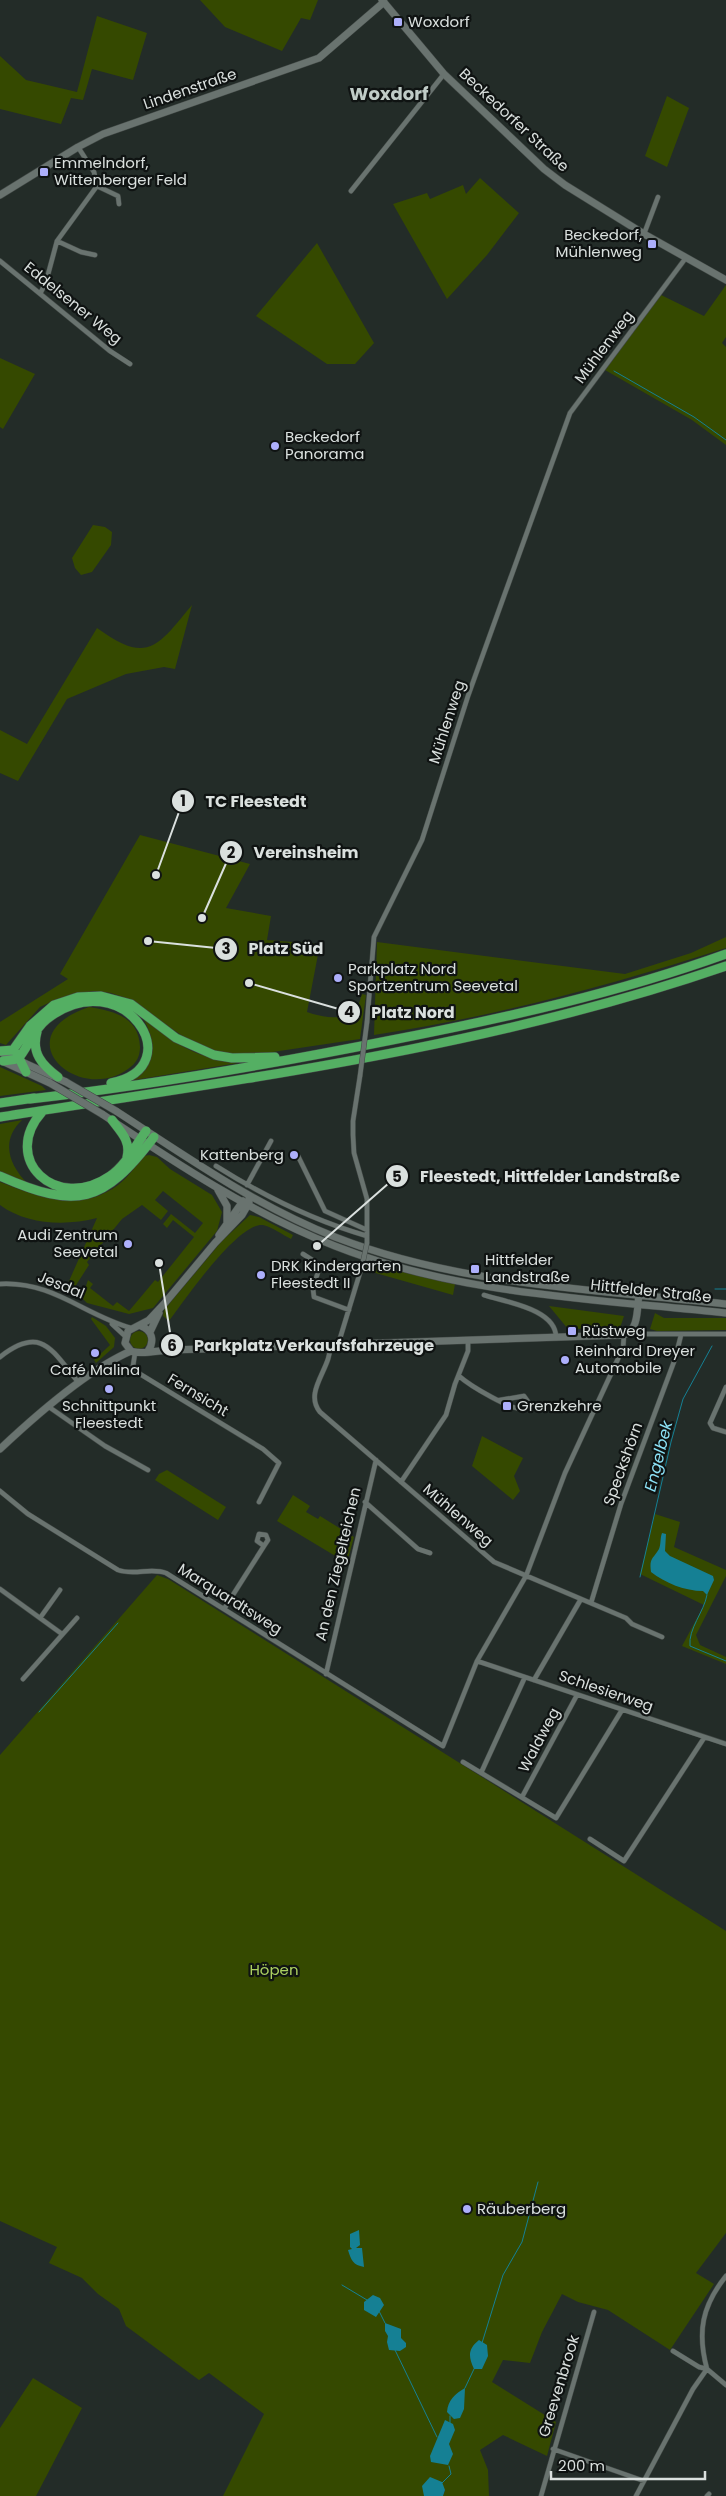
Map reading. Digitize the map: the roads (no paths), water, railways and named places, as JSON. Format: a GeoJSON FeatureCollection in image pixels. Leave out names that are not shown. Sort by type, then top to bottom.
{"type":"FeatureCollection","features":[{"type":"Feature","properties":{"kind":"highway"},"geometry":{"type":"LineString","coordinates":[[0,1103],[88,1092],[308,1056],[529,1011],[659,976],[726,954]]}},
{"type":"Feature","properties":{"kind":"highway"},"geometry":{"type":"LineString","coordinates":[[0,1116],[236,1081],[438,1043],[586,1008],[726,966]]}},
{"type":"Feature","properties":{"kind":"highway"},"geometry":{"type":"LineString","coordinates":[[0,1052],[10,1051],[16,1046],[30,1026],[54,1005],[78,997],[101,996],[131,1004],[176,1038],[214,1055],[232,1058],[308,1056]]}},
{"type":"Feature","properties":{"kind":"highway"},"geometry":{"type":"LineString","coordinates":[[18,1059],[38,1028],[47,1019],[66,1008],[90,1002],[103,1003],[125,1010],[136,1017],[147,1035],[148,1046],[140,1067],[122,1080],[30,1099]]}},
{"type":"Feature","properties":{"kind":"highway"},"geometry":{"type":"LineString","coordinates":[[38,1028],[34,1044],[36,1055],[43,1065],[58,1077]]}},
{"type":"Feature","properties":{"kind":"highway"},"geometry":{"type":"LineString","coordinates":[[16,1046],[18,1059],[26,1072]]}},
{"type":"Feature","properties":{"kind":"highway"},"geometry":{"type":"LineString","coordinates":[[2,1061],[18,1059]]}},
{"type":"Feature","properties":{"kind":"highway"},"geometry":{"type":"LineString","coordinates":[[25,1122],[47,1110]]}},
{"type":"Feature","properties":{"kind":"highway"},"geometry":{"type":"LineString","coordinates":[[114,1116],[128,1144],[126,1160]]}},
{"type":"Feature","properties":{"kind":"highway"},"geometry":{"type":"LineString","coordinates":[[0,1176],[42,1193],[77,1196],[98,1190],[120,1177],[150,1134]]}},
{"type":"Feature","properties":{"kind":"highway"},"geometry":{"type":"LineString","coordinates":[[24,1175],[47,1186],[79,1188],[105,1179],[144,1142]]}},
{"type":"Feature","properties":{"kind":"street","name":"Beckedorfer Straße"},"geometry":{"type":"LineString","coordinates":[[385,1],[444,74],[544,169],[565,185],[644,234],[685,259],[726,280]]}},
{"type":"Feature","properties":{"kind":"street","name":"Lindenstraße"},"geometry":{"type":"LineString","coordinates":[[0,195],[78,147],[130,124],[319,58],[385,1]]}},
{"type":"Feature","properties":{"kind":"street"},"geometry":{"type":"LineString","coordinates":[[351,191],[444,74]]}},
{"type":"Feature","properties":{"kind":"street"},"geometry":{"type":"LineString","coordinates":[[40,292],[46,282],[57,241],[97,186],[94,172],[78,147]]}},
{"type":"Feature","properties":{"kind":"street"},"geometry":{"type":"LineString","coordinates":[[97,186],[118,196],[119,204]]}},
{"type":"Feature","properties":{"kind":"street"},"geometry":{"type":"LineString","coordinates":[[644,234],[658,197]]}},
{"type":"Feature","properties":{"kind":"street"},"geometry":{"type":"LineString","coordinates":[[57,241],[81,252],[95,255]]}},
{"type":"Feature","properties":{"kind":"street","name":"Mühlenweg"},"geometry":{"type":"LineString","coordinates":[[338,1345],[368,1246],[367,1199],[354,1153],[353,1135],[367,1022],[371,952],[376,932],[422,840],[468,696],[570,413],[685,259]]}},
{"type":"Feature","properties":{"kind":"street","name":"Eddelsener Weg"},"geometry":{"type":"LineString","coordinates":[[0,261],[110,351],[130,364]]}},
{"type":"Feature","properties":{"kind":"street"},"geometry":{"type":"LineString","coordinates":[[0,1052],[58,1077],[114,1116],[144,1142],[244,1204]]}},
{"type":"Feature","properties":{"kind":"street"},"geometry":{"type":"LineString","coordinates":[[2,1061],[50,1083],[102,1114],[114,1116],[150,1134],[249,1196],[320,1231],[368,1246]]}},
{"type":"Feature","properties":{"kind":"street"},"geometry":{"type":"LineString","coordinates":[[247,1185],[271,1141]]}},
{"type":"Feature","properties":{"kind":"street"},"geometry":{"type":"LineString","coordinates":[[298,1156],[325,1211],[367,1233]]}},
{"type":"Feature","properties":{"kind":"street"},"geometry":{"type":"LineString","coordinates":[[216,1166],[247,1185],[311,1215],[367,1233]]}},
{"type":"Feature","properties":{"kind":"street"},"geometry":{"type":"LineString","coordinates":[[218,1189],[227,1206],[227,1222]]}},
{"type":"Feature","properties":{"kind":"street"},"geometry":{"type":"LineString","coordinates":[[215,1243],[227,1222],[249,1196]]}},
{"type":"Feature","properties":{"kind":"street"},"geometry":{"type":"LineString","coordinates":[[109,1362],[131,1328],[141,1326],[164,1304],[215,1243],[242,1215],[244,1204]]}},
{"type":"Feature","properties":{"kind":"street","name":"Hittfelder Straße"},"geometry":{"type":"LineString","coordinates":[[244,1204],[320,1240],[367,1258],[446,1278],[518,1290],[726,1313]]}},
{"type":"Feature","properties":{"kind":"street","name":"Hittfelder Straße"},"geometry":{"type":"LineString","coordinates":[[368,1246],[382,1252],[468,1273],[726,1304]]}},
{"type":"Feature","properties":{"kind":"street"},"geometry":{"type":"LineString","coordinates":[[303,1254],[320,1265],[312,1294],[314,1297],[349,1310]]}},
{"type":"Feature","properties":{"kind":"street","name":"Jesdal"},"geometry":{"type":"LineString","coordinates":[[0,1284],[22,1284],[61,1295],[109,1321],[131,1328]]}},
{"type":"Feature","properties":{"kind":"street"},"geometry":{"type":"LineString","coordinates":[[0,1449],[79,1383],[109,1362],[133,1352],[148,1350],[624,1336],[633,1330],[639,1294]]}},
{"type":"Feature","properties":{"kind":"street"},"geometry":{"type":"LineString","coordinates":[[484,1295],[511,1301],[545,1317],[554,1326],[556,1338]]}},
{"type":"Feature","properties":{"kind":"street"},"geometry":{"type":"LineString","coordinates":[[148,1350],[151,1336],[164,1304]]}},
{"type":"Feature","properties":{"kind":"street","name":"Jesdal"},"geometry":{"type":"LineString","coordinates":[[109,1321],[125,1339]]}},
{"type":"Feature","properties":{"kind":"street"},"geometry":{"type":"LineString","coordinates":[[141,1326],[151,1336],[172,1350]]}},
{"type":"Feature","properties":{"kind":"street"},"geometry":{"type":"LineString","coordinates":[[633,1330],[643,1334],[726,1334]]}},
{"type":"Feature","properties":{"kind":"street","name":"Speckshörn"},"geometry":{"type":"LineString","coordinates":[[591,1603],[621,1504],[675,1359],[681,1334]]}},
{"type":"Feature","properties":{"kind":"street"},"geometry":{"type":"LineString","coordinates":[[477,1661],[526,1576],[565,1473],[623,1348],[624,1336]]}},
{"type":"Feature","properties":{"kind":"street"},"geometry":{"type":"LineString","coordinates":[[125,1339],[133,1352]]}},
{"type":"Feature","properties":{"kind":"street"},"geometry":{"type":"LineString","coordinates":[[401,1482],[446,1415],[468,1352],[465,1340]]}},
{"type":"Feature","properties":{"kind":"street"},"geometry":{"type":"LineString","coordinates":[[0,1357],[20,1343],[40,1343],[53,1351],[79,1383]]}},
{"type":"Feature","properties":{"kind":"street","name":"Mühlenweg"},"geometry":{"type":"LineString","coordinates":[[330,1345],[330,1354],[315,1390],[316,1406],[401,1482],[494,1562],[591,1603],[662,1637]]}},
{"type":"Feature","properties":{"kind":"street","name":"Fernsicht"},"geometry":{"type":"LineString","coordinates":[[133,1352],[134,1366],[140,1374],[263,1449],[279,1463],[263,1490],[259,1502]]}},
{"type":"Feature","properties":{"kind":"street"},"geometry":{"type":"LineString","coordinates":[[459,1376],[468,1383],[500,1400],[522,1410],[529,1403],[524,1396],[500,1400]]}},
{"type":"Feature","properties":{"kind":"street"},"geometry":{"type":"LineString","coordinates":[[726,1387],[710,1423],[713,1428],[726,1432]]}},
{"type":"Feature","properties":{"kind":"street"},"geometry":{"type":"LineString","coordinates":[[49,1407],[124,1458],[148,1470]]}},
{"type":"Feature","properties":{"kind":"street","name":"An den Ziegelteichen"},"geometry":{"type":"LineString","coordinates":[[326,1674],[376,1460]]}},
{"type":"Feature","properties":{"kind":"street","name":"Marquardtsweg"},"geometry":{"type":"LineString","coordinates":[[0,1491],[28,1514],[118,1570],[134,1574],[152,1570],[166,1573],[443,1746],[477,1661]]}},
{"type":"Feature","properties":{"kind":"street"},"geometry":{"type":"LineString","coordinates":[[365,1502],[418,1549],[430,1553]]}},
{"type":"Feature","properties":{"kind":"street"},"geometry":{"type":"LineString","coordinates":[[224,1610],[264,1546]]}},
{"type":"Feature","properties":{"kind":"street"},"geometry":{"type":"LineString","coordinates":[[0,1589],[62,1634]]}},
{"type":"Feature","properties":{"kind":"street"},"geometry":{"type":"LineString","coordinates":[[40,1618],[60,1590]]}},
{"type":"Feature","properties":{"kind":"street"},"geometry":{"type":"LineString","coordinates":[[534,1680],[581,1599]]}},
{"type":"Feature","properties":{"kind":"street"},"geometry":{"type":"LineString","coordinates":[[23,1679],[77,1618]]}},
{"type":"Feature","properties":{"kind":"street","name":"Schlesierweg"},"geometry":{"type":"LineString","coordinates":[[477,1661],[726,1744]]}},
{"type":"Feature","properties":{"kind":"street"},"geometry":{"type":"LineString","coordinates":[[481,1773],[525,1677]]}},
{"type":"Feature","properties":{"kind":"street","name":"Waldweg"},"geometry":{"type":"LineString","coordinates":[[522,1797],[577,1694]]}},
{"type":"Feature","properties":{"kind":"street"},"geometry":{"type":"LineString","coordinates":[[463,1762],[556,1818],[622,1710]]}},
{"type":"Feature","properties":{"kind":"street"},"geometry":{"type":"LineString","coordinates":[[590,1839],[624,1861],[704,1738]]}},
{"type":"Feature","properties":{"kind":"street"},"geometry":{"type":"LineString","coordinates":[[636,2496],[693,2389],[707,2369],[702,2345],[702,2321],[709,2302],[726,2276]]}},
{"type":"Feature","properties":{"kind":"street","name":"Greevenbrook"},"geometry":{"type":"LineString","coordinates":[[541,2496],[594,2312]]}},
{"type":"Feature","properties":{"kind":"street"},"geometry":{"type":"LineString","coordinates":[[673,2351],[699,2367],[707,2369],[726,2385]]}},
{"type":"Feature","properties":{"kind":"street"},"geometry":{"type":"LineString","coordinates":[[554,2449],[644,2482]]}},
{"type":"Feature","properties":{"kind":"water"},"geometry":{"type":"Polygon","coordinates":[[[662,1533],[666,1534],[665,1551],[670,1556],[713,1576],[714,1580],[707,1595],[703,1591],[689,1590],[676,1586],[662,1580],[651,1572],[651,1561],[659,1549],[662,1533]]]}},
{"type":"Feature","properties":{"kind":"water"},"geometry":{"type":"Polygon","coordinates":[[[359,2230],[360,2245],[356,2248],[362,2248],[364,2267],[353,2262],[348,2250],[352,2249],[350,2247],[350,2234],[359,2230]]]}},
{"type":"Feature","properties":{"kind":"water"},"geometry":{"type":"Polygon","coordinates":[[[373,2295],[380,2298],[384,2305],[376,2317],[364,2310],[364,2302],[373,2295]]]}},
{"type":"Feature","properties":{"kind":"water"},"geometry":{"type":"Polygon","coordinates":[[[385,2323],[401,2329],[401,2338],[406,2343],[406,2347],[400,2351],[389,2350],[385,2323]]]}},
{"type":"Feature","properties":{"kind":"water"},"geometry":{"type":"Polygon","coordinates":[[[479,2340],[487,2345],[488,2356],[482,2369],[474,2369],[470,2353],[473,2346],[479,2340]]]}},
{"type":"Feature","properties":{"kind":"water"},"geometry":{"type":"Polygon","coordinates":[[[465,2388],[464,2409],[460,2418],[454,2419],[447,2412],[450,2401],[465,2388]]]}},
{"type":"Feature","properties":{"kind":"water"},"geometry":{"type":"Polygon","coordinates":[[[445,2420],[453,2424],[455,2430],[449,2444],[453,2454],[448,2465],[431,2462],[430,2456],[445,2420]]]}},
{"type":"Feature","properties":{"kind":"water"},"geometry":{"type":"Polygon","coordinates":[[[430,2477],[442,2482],[445,2490],[443,2496],[424,2496],[422,2486],[430,2477]]]}},
{"type":"Feature","properties":{"kind":"waterway"},"geometry":{"type":"LineString","coordinates":[[614,371],[694,417],[726,440]]}},
{"type":"Feature","properties":{"kind":"waterway","name":"Engelbek"},"geometry":{"type":"LineString","coordinates":[[715,1289],[726,1289]]}},
{"type":"Feature","properties":{"kind":"waterway","name":"Engelbek"},"geometry":{"type":"LineString","coordinates":[[640,1577],[671,1442],[683,1399],[712,1346]]}},
{"type":"Feature","properties":{"kind":"waterway","name":"Engelbek"},"geometry":{"type":"LineString","coordinates":[[707,1595],[691,1633],[690,1646],[726,1661]]}},
{"type":"Feature","properties":{"kind":"waterway"},"geometry":{"type":"LineString","coordinates":[[39,1712],[118,1623]]}},
{"type":"Feature","properties":{"kind":"waterway"},"geometry":{"type":"LineString","coordinates":[[482,2343],[503,2275],[522,2242],[538,2182]]}},
{"type":"Feature","properties":{"kind":"waterway"},"geometry":{"type":"LineString","coordinates":[[342,2285],[367,2300]]}},
{"type":"Feature","properties":{"kind":"waterway"},"geometry":{"type":"LineString","coordinates":[[379,2311],[385,2323]]}},
{"type":"Feature","properties":{"kind":"waterway"},"geometry":{"type":"LineString","coordinates":[[395,2350],[437,2437]]}},
{"type":"Feature","properties":{"kind":"waterway"},"geometry":{"type":"LineString","coordinates":[[465,2388],[474,2369]]}},
{"type":"Feature","properties":{"kind":"waterway"},"geometry":{"type":"LineString","coordinates":[[450,2416],[450,2424]]}},
{"type":"Feature","properties":{"kind":"waterway"},"geometry":{"type":"LineString","coordinates":[[442,2483],[451,2474],[449,2466]]}},
{"type":"Feature","properties":{"kind":"place","name":"Woxdorf"},"geometry":{"type":"Point","coordinates":[398,22]}},
{"type":"Feature","properties":{"kind":"place","name":"Emmelndorf, Wittenberger Feld"},"geometry":{"type":"Point","coordinates":[44,172]}},
{"type":"Feature","properties":{"kind":"place","name":"Beckedorf, Mühlenweg"},"geometry":{"type":"Point","coordinates":[652,244]}},
{"type":"Feature","properties":{"kind":"place","name":"Beckedorf Panorama"},"geometry":{"type":"Point","coordinates":[275,446]}},
{"type":"Feature","properties":{"kind":"place","name":"TC Fleestedt"},"geometry":{"type":"Point","coordinates":[156,875]}},
{"type":"Feature","properties":{"kind":"place","name":"Vereinsheim"},"geometry":{"type":"Point","coordinates":[202,918]}},
{"type":"Feature","properties":{"kind":"place","name":"Platz Süd"},"geometry":{"type":"Point","coordinates":[148,941]}},
{"type":"Feature","properties":{"kind":"place","name":"Parkplatz Nord Sportzentrum Seevetal"},"geometry":{"type":"Point","coordinates":[338,978]}},
{"type":"Feature","properties":{"kind":"place","name":"Platz Nord"},"geometry":{"type":"Point","coordinates":[249,983]}},
{"type":"Feature","properties":{"kind":"place","name":"Kattenberg"},"geometry":{"type":"Point","coordinates":[294,1155]}},
{"type":"Feature","properties":{"kind":"place","name":"Audi Zentrum Seevetal"},"geometry":{"type":"Point","coordinates":[128,1244]}},
{"type":"Feature","properties":{"kind":"place","name":"Fleestedt, Hittfelder Landstraße"},"geometry":{"type":"Point","coordinates":[317,1246]}},
{"type":"Feature","properties":{"kind":"place","name":"Parkplatz Verkaufsfahrzeuge"},"geometry":{"type":"Point","coordinates":[159,1263]}},
{"type":"Feature","properties":{"kind":"place","name":"Hittfelder Landstraße"},"geometry":{"type":"Point","coordinates":[475,1269]}},
{"type":"Feature","properties":{"kind":"place","name":"DRK Kindergarten Fleestedt II"},"geometry":{"type":"Point","coordinates":[261,1275]}},
{"type":"Feature","properties":{"kind":"place","name":"Rüstweg"},"geometry":{"type":"Point","coordinates":[572,1331]}},
{"type":"Feature","properties":{"kind":"place","name":"Café Malina"},"geometry":{"type":"Point","coordinates":[95,1353]}},
{"type":"Feature","properties":{"kind":"place","name":"Reinhard Dreyer Automobile"},"geometry":{"type":"Point","coordinates":[565,1360]}},
{"type":"Feature","properties":{"kind":"place","name":"Schnittpunkt Fleestedt"},"geometry":{"type":"Point","coordinates":[109,1389]}},
{"type":"Feature","properties":{"kind":"place","name":"Grenzkehre"},"geometry":{"type":"Point","coordinates":[507,1406]}},
{"type":"Feature","properties":{"kind":"place","name":"Räuberberg"},"geometry":{"type":"Point","coordinates":[467,2209]}},
{"type":"Feature","properties":{"kind":"district","name":"Woxdorf"},"geometry":{"type":"Point","coordinates":[389,94]}},
{"type":"Feature","properties":{"kind":"park label","name":"Höpen"},"geometry":{"type":"Point","coordinates":[274,1970]}}]}
